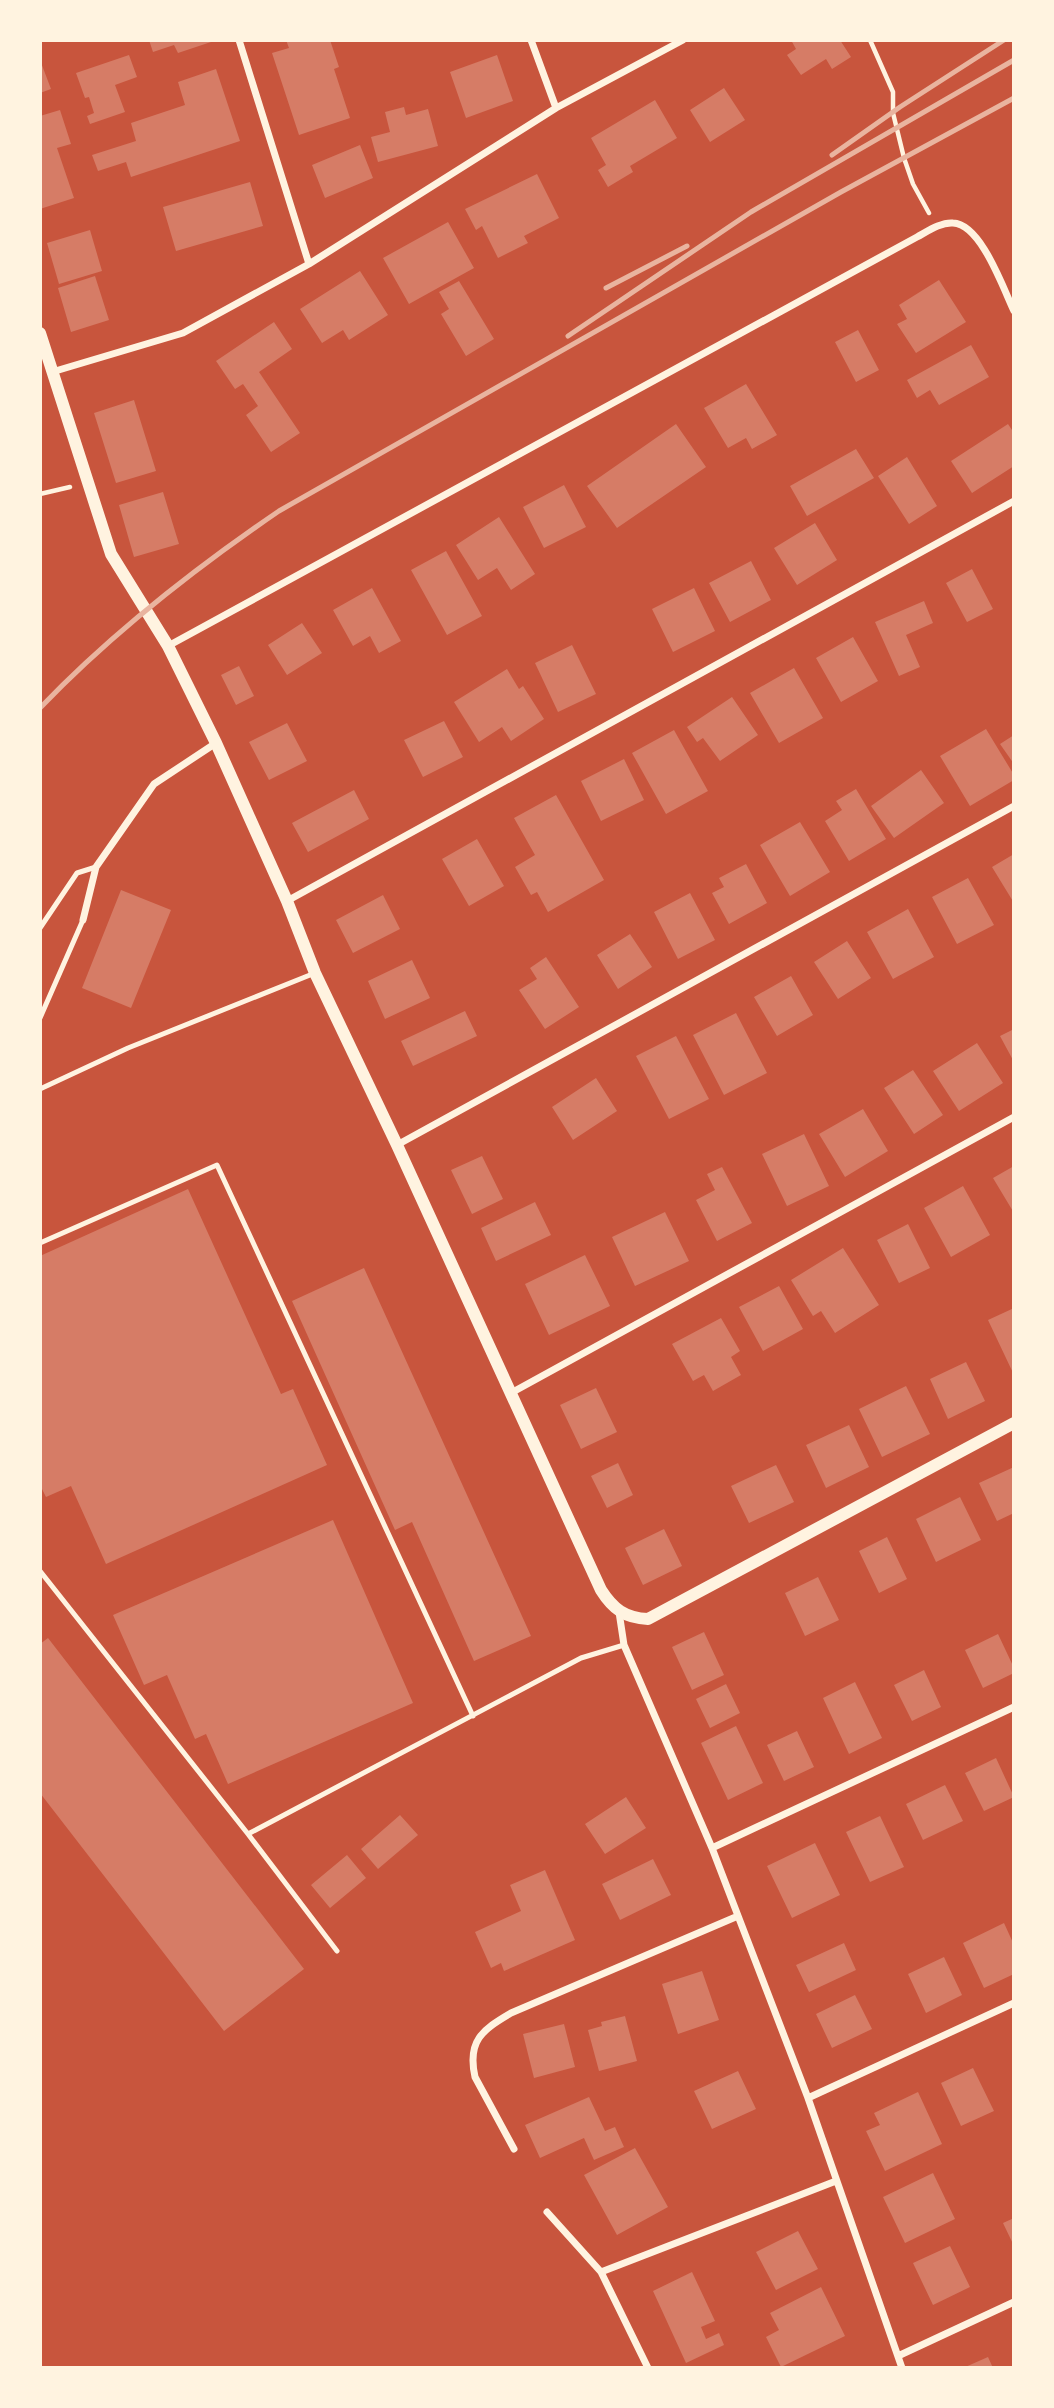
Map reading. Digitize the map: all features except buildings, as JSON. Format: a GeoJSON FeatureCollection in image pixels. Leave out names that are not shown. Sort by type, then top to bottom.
{"type":"FeatureCollection","features":[{"type":"Feature","properties":{"kind":"street"},"geometry":{"type":"LineString","coordinates":[[239,40],[309,264]]}},
{"type":"Feature","properties":{"kind":"street"},"geometry":{"type":"LineString","coordinates":[[531,40],[556,108]]}},
{"type":"Feature","properties":{"kind":"street"},"geometry":{"type":"LineString","coordinates":[[52,372],[183,333],[309,264],[556,108],[683,40]]}},
{"type":"Feature","properties":{"kind":"street"},"geometry":{"type":"LineString","coordinates":[[168,646],[949,222],[962,224],[972,231],[986,252],[1014,311]]}},
{"type":"Feature","properties":{"kind":"street"},"geometry":{"type":"LineString","coordinates":[[40,333],[111,554],[168,646],[216,743],[287,901],[315,973],[608,1602],[634,1619],[648,1619],[1014,1423]]}},
{"type":"Feature","properties":{"kind":"street"},"geometry":{"type":"LineString","coordinates":[[287,901],[1014,501]]}},
{"type":"Feature","properties":{"kind":"street"},"geometry":{"type":"LineString","coordinates":[[83,920],[96,867],[154,784],[216,743]]}},
{"type":"Feature","properties":{"kind":"street"},"geometry":{"type":"LineString","coordinates":[[397,1145],[1014,806]]}},
{"type":"Feature","properties":{"kind":"street"},"geometry":{"type":"LineString","coordinates":[[510,1393],[1014,1117]]}},
{"type":"Feature","properties":{"kind":"street"},"geometry":{"type":"LineString","coordinates":[[620,1612],[624,1645],[712,1848],[808,2098],[902,2368]]}},
{"type":"Feature","properties":{"kind":"street"},"geometry":{"type":"LineString","coordinates":[[712,1848],[1014,1707]]}},
{"type":"Feature","properties":{"kind":"street"},"geometry":{"type":"LineString","coordinates":[[514,2149],[475,2077],[472,2065],[476,2044],[488,2027],[512,2013],[738,1916]]}},
{"type":"Feature","properties":{"kind":"street"},"geometry":{"type":"LineString","coordinates":[[808,2098],[1014,2003]]}},
{"type":"Feature","properties":{"kind":"street"},"geometry":{"type":"LineString","coordinates":[[601,2272],[836,2181]]}},
{"type":"Feature","properties":{"kind":"street"},"geometry":{"type":"LineString","coordinates":[[547,2211],[601,2272],[648,2368]]}},
{"type":"Feature","properties":{"kind":"street"},"geometry":{"type":"LineString","coordinates":[[898,2356],[1014,2302]]}},
{"type":"Feature","properties":{"kind":"lane"},"geometry":{"type":"LineString","coordinates":[[40,928],[77,873],[96,867]]}},
{"type":"Feature","properties":{"kind":"lane"},"geometry":{"type":"LineString","coordinates":[[40,1018],[83,920]]}},
{"type":"Feature","properties":{"kind":"lane"},"geometry":{"type":"LineString","coordinates":[[40,1089],[128,1048],[315,973]]}},
{"type":"Feature","properties":{"kind":"lane"},"geometry":{"type":"LineString","coordinates":[[40,1243],[216,1165],[473,1716]]}},
{"type":"Feature","properties":{"kind":"lane"},"geometry":{"type":"LineString","coordinates":[[40,1572],[337,1951]]}},
{"type":"Feature","properties":{"kind":"lane"},"geometry":{"type":"LineString","coordinates":[[248,1835],[581,1658],[624,1645]]}},
{"type":"Feature","properties":{"kind":"path"},"geometry":{"type":"LineString","coordinates":[[870,40],[893,92],[892,113],[913,184],[937,228]]}},
{"type":"Feature","properties":{"kind":"path"},"geometry":{"type":"LineString","coordinates":[[40,494],[68,488]]}},
{"type":"Feature","properties":{"kind":"railway"},"geometry":{"type":"LineString","coordinates":[[832,155],[900,107],[1004,40]]}},
{"type":"Feature","properties":{"kind":"railway"},"geometry":{"type":"LineString","coordinates":[[568,336],[751,212],[1014,60]]}},
{"type":"Feature","properties":{"kind":"railway"},"geometry":{"type":"LineString","coordinates":[[40,708],[67,680],[155,603],[279,511],[841,192],[1014,98]]}},
{"type":"Feature","properties":{"kind":"railway"},"geometry":{"type":"LineString","coordinates":[[606,288],[687,246]]}}]}
